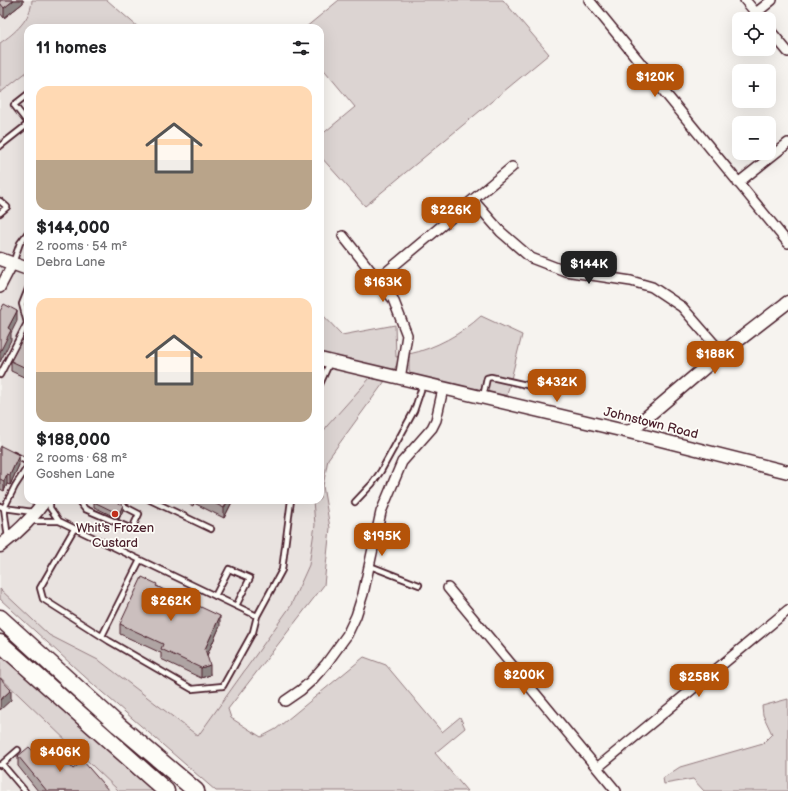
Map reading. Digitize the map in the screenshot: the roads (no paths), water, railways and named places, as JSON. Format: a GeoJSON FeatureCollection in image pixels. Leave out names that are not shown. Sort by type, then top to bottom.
{"type":"FeatureCollection","features":[{"type":"Feature","properties":{"kind":"highway"},"geometry":{"type":"LineString","coordinates":[[0,618],[118,725],[196,791]]}},
{"type":"Feature","properties":{"kind":"highway"},"geometry":{"type":"LineString","coordinates":[[0,643],[166,791]]}},
{"type":"Feature","properties":{"kind":"main road"},"geometry":{"type":"LineString","coordinates":[[0,259],[24,267]]}},
{"type":"Feature","properties":{"kind":"main road"},"geometry":{"type":"LineString","coordinates":[[629,432],[722,353],[788,302]]}},
{"type":"Feature","properties":{"kind":"main road","name":"Johnstown Road"},"geometry":{"type":"LineString","coordinates":[[325,360],[400,379],[629,432],[788,472]]}},
{"type":"Feature","properties":{"kind":"main road"},"geometry":{"type":"LineString","coordinates":[[4,543],[33,517],[42,504]]}},
{"type":"Feature","properties":{"kind":"street"},"geometry":{"type":"LineString","coordinates":[[588,0],[788,243]]}},
{"type":"Feature","properties":{"kind":"street"},"geometry":{"type":"LineString","coordinates":[[745,0],[755,12]]}},
{"type":"Feature","properties":{"kind":"street"},"geometry":{"type":"LineString","coordinates":[[762,12],[772,0]]}},
{"type":"Feature","properties":{"kind":"street"},"geometry":{"type":"LineString","coordinates":[[776,37],[788,52]]}},
{"type":"Feature","properties":{"kind":"street"},"geometry":{"type":"LineString","coordinates":[[738,183],[788,143]]}},
{"type":"Feature","properties":{"kind":"street"},"geometry":{"type":"LineString","coordinates":[[378,279],[512,167]]}},
{"type":"Feature","properties":{"kind":"street"},"geometry":{"type":"LineString","coordinates":[[473,200],[501,232],[531,258],[565,271],[631,281],[652,287],[682,306],[722,353]]}},
{"type":"Feature","properties":{"kind":"street"},"geometry":{"type":"LineString","coordinates":[[343,236],[393,300],[407,335],[400,379]]}},
{"type":"Feature","properties":{"kind":"street"},"geometry":{"type":"LineString","coordinates":[[0,288],[13,263]]}},
{"type":"Feature","properties":{"kind":"street"},"geometry":{"type":"LineString","coordinates":[[285,701],[311,681],[326,664],[347,635],[356,616],[363,594],[381,512],[402,462],[432,428],[436,420],[443,389]]}},
{"type":"Feature","properties":{"kind":"street"},"geometry":{"type":"LineString","coordinates":[[448,588],[616,791]]}},
{"type":"Feature","properties":{"kind":"street"},"geometry":{"type":"LineString","coordinates":[[597,768],[788,610]]}},
{"type":"Feature","properties":{"kind":"lane"},"geometry":{"type":"LineString","coordinates":[[24,97],[14,105],[24,118]]}},
{"type":"Feature","properties":{"kind":"lane"},"geometry":{"type":"LineString","coordinates":[[0,146],[24,126]]}},
{"type":"Feature","properties":{"kind":"lane"},"geometry":{"type":"LineString","coordinates":[[0,201],[7,207],[0,213]]}},
{"type":"Feature","properties":{"kind":"lane"},"geometry":{"type":"LineString","coordinates":[[13,263],[20,242],[24,237]]}},
{"type":"Feature","properties":{"kind":"lane"},"geometry":{"type":"LineString","coordinates":[[24,299],[22,304],[24,311]]}},
{"type":"Feature","properties":{"kind":"lane"},"geometry":{"type":"LineString","coordinates":[[0,375],[24,328]]}},
{"type":"Feature","properties":{"kind":"lane"},"geometry":{"type":"LineString","coordinates":[[482,398],[486,381],[491,377],[540,388]]}},
{"type":"Feature","properties":{"kind":"lane"},"geometry":{"type":"LineString","coordinates":[[355,502],[372,484],[381,471],[414,411],[423,384]]}},
{"type":"Feature","properties":{"kind":"lane"},"geometry":{"type":"LineString","coordinates":[[7,452],[24,460]]}},
{"type":"Feature","properties":{"kind":"lane"},"geometry":{"type":"LineString","coordinates":[[4,543],[2,507],[24,472]]}},
{"type":"Feature","properties":{"kind":"lane"},"geometry":{"type":"LineString","coordinates":[[50,504],[50,508],[59,521]]}},
{"type":"Feature","properties":{"kind":"lane"},"geometry":{"type":"LineString","coordinates":[[82,504],[85,508],[132,529],[139,514],[120,504]]}},
{"type":"Feature","properties":{"kind":"lane"},"geometry":{"type":"LineString","coordinates":[[158,504],[210,529]]}},
{"type":"Feature","properties":{"kind":"lane"},"geometry":{"type":"LineString","coordinates":[[74,529],[40,588],[43,599],[102,636],[192,688],[223,686],[253,632],[257,616],[282,570],[290,504]]}},
{"type":"Feature","properties":{"kind":"lane"},"geometry":{"type":"LineString","coordinates":[[2,507],[33,517],[59,521],[257,616]]}},
{"type":"Feature","properties":{"kind":"lane"},"geometry":{"type":"LineString","coordinates":[[102,636],[140,560]]}},
{"type":"Feature","properties":{"kind":"lane"},"geometry":{"type":"LineString","coordinates":[[370,566],[419,585]]}},
{"type":"Feature","properties":{"kind":"lane"},"geometry":{"type":"LineString","coordinates":[[215,596],[229,569],[250,578],[236,606]]}},
{"type":"Feature","properties":{"kind":"lane"},"geometry":{"type":"LineString","coordinates":[[18,750],[1,765],[25,791]]}},
{"type":"Feature","properties":{"kind":"place","name":"Whit's Frozen Custard"},"geometry":{"type":"Point","coordinates":[115,514]}}]}
